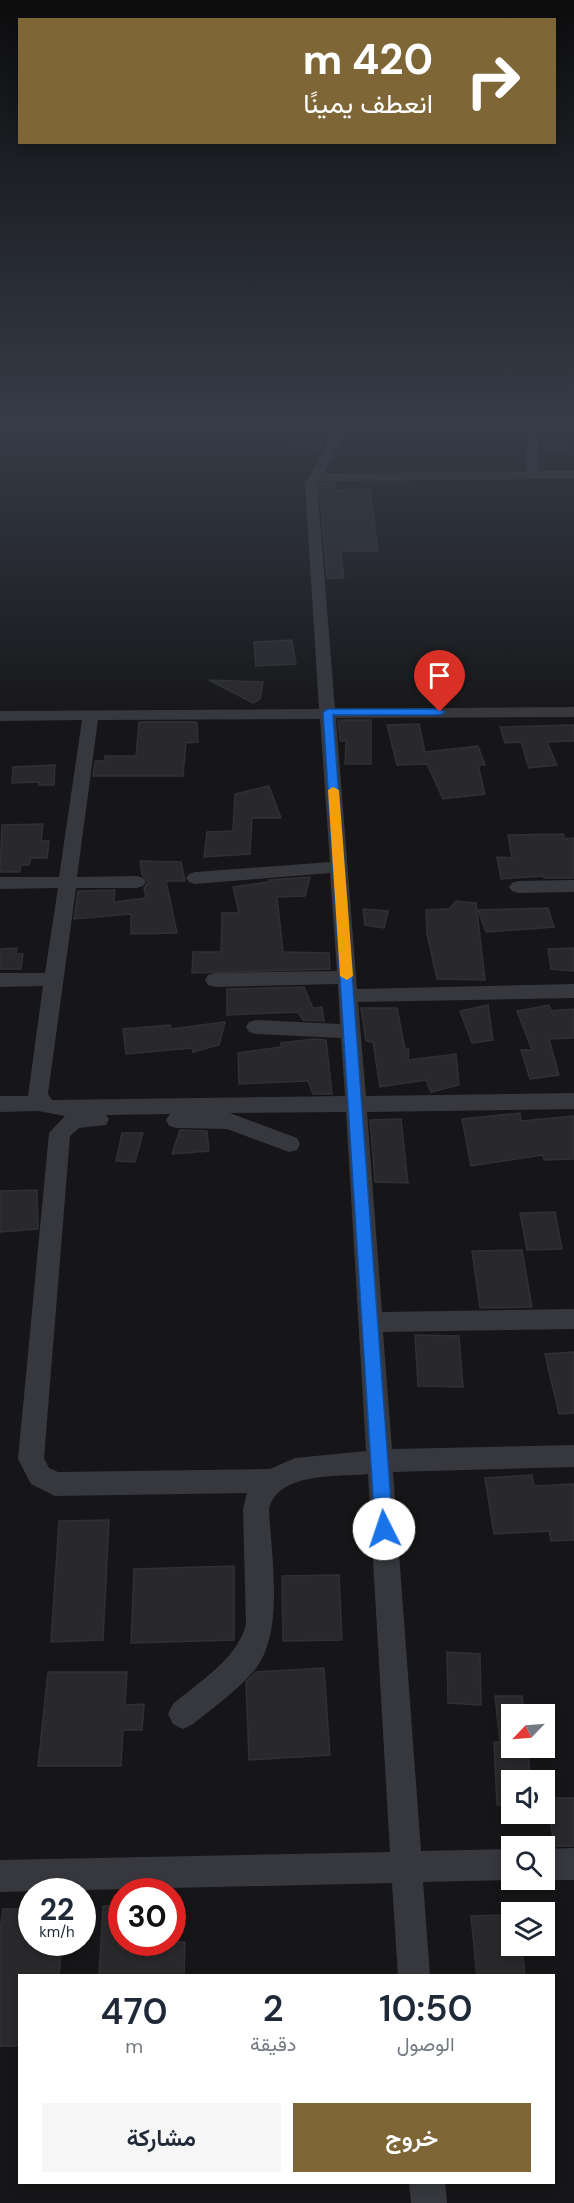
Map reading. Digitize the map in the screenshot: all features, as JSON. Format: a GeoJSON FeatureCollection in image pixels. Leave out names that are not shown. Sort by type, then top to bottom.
{"type":"FeatureCollection","features":[{"type":"Feature","properties":{"kind":"street"},"geometry":{"type":"LineString","coordinates":[[314,522],[356,1104],[414,1974]]}},
{"type":"Feature","properties":{"kind":"street"},"geometry":{"type":"LineString","coordinates":[[0,716],[574,711]]}},
{"type":"Feature","properties":{"kind":"street"},"geometry":{"type":"LineString","coordinates":[[91,715],[38,1094],[41,1103],[46,1107],[574,1101]]}},
{"type":"Feature","properties":{"kind":"street"},"geometry":{"type":"LineString","coordinates":[[195,878],[339,867]]}},
{"type":"Feature","properties":{"kind":"street"},"geometry":{"type":"LineString","coordinates":[[0,883],[137,882]]}},
{"type":"Feature","properties":{"kind":"street"},"geometry":{"type":"LineString","coordinates":[[518,886],[574,886]]}},
{"type":"Feature","properties":{"kind":"street"},"geometry":{"type":"LineString","coordinates":[[0,980],[54,979]]}},
{"type":"Feature","properties":{"kind":"street"},"geometry":{"type":"LineString","coordinates":[[215,980],[347,987],[574,991]]}},
{"type":"Feature","properties":{"kind":"street"},"geometry":{"type":"LineString","coordinates":[[256,1027],[350,1031]]}},
{"type":"Feature","properties":{"kind":"street"},"geometry":{"type":"LineString","coordinates":[[0,1104],[41,1103]]}},
{"type":"Feature","properties":{"kind":"street"},"geometry":{"type":"LineString","coordinates":[[272,1480],[55,1484],[40,1476],[31,1459],[60,1133],[64,1128],[72,1122],[83,1119],[229,1121],[289,1144]]}},
{"type":"Feature","properties":{"kind":"street"},"geometry":{"type":"LineString","coordinates":[[370,1322],[574,1320]]}},
{"type":"Feature","properties":{"kind":"street"},"geometry":{"type":"LineString","coordinates":[[183,1714],[243,1663],[254,1646],[260,1625],[256,1509],[260,1492],[272,1480],[295,1470],[379,1461],[574,1456]]}},
{"type":"Feature","properties":{"kind":"street"},"geometry":{"type":"LineString","coordinates":[[555,1864],[574,1864]]}},
{"type":"Feature","properties":{"kind":"street"},"geometry":{"type":"LineString","coordinates":[[0,1876],[501,1865]]}},
{"type":"Feature","properties":{"kind":"street"},"geometry":{"type":"LineString","coordinates":[[427,2184],[429,2203]]}},
{"type":"Feature","properties":{"kind":"building"},"geometry":{"type":"Polygon","coordinates":[[[322,522],[374,522],[378,551],[341,551],[344,578],[327,578],[322,522]]]}},
{"type":"Feature","properties":{"kind":"building"},"geometry":{"type":"Polygon","coordinates":[[[292,640],[296,664],[256,666],[254,642],[292,640]]]}},
{"type":"Feature","properties":{"kind":"building"},"geometry":{"type":"Polygon","coordinates":[[[209,680],[263,682],[260,699],[253,703],[209,680]]]}},
{"type":"Feature","properties":{"kind":"building"},"geometry":{"type":"Polygon","coordinates":[[[338,720],[371,720],[371,764],[345,764],[346,741],[340,741],[338,720]]]}},
{"type":"Feature","properties":{"kind":"building"},"geometry":{"type":"Polygon","coordinates":[[[139,722],[197,722],[198,742],[186,743],[183,776],[93,776],[95,761],[104,761],[105,756],[136,756],[139,722]]]}},
{"type":"Feature","properties":{"kind":"building"},"geometry":{"type":"Polygon","coordinates":[[[419,724],[425,752],[478,746],[485,765],[478,765],[485,794],[443,799],[427,764],[397,765],[387,725],[419,724]]]}},
{"type":"Feature","properties":{"kind":"building"},"geometry":{"type":"Polygon","coordinates":[[[574,725],[574,741],[547,742],[557,765],[529,768],[521,742],[505,743],[500,727],[574,725]]]}},
{"type":"Feature","properties":{"kind":"building"},"geometry":{"type":"Polygon","coordinates":[[[55,765],[54,785],[39,785],[39,782],[12,783],[13,767],[55,765]]]}},
{"type":"Feature","properties":{"kind":"building"},"geometry":{"type":"Polygon","coordinates":[[[269,786],[281,818],[252,818],[250,854],[204,857],[207,832],[233,831],[235,794],[269,786]]]}},
{"type":"Feature","properties":{"kind":"building"},"geometry":{"type":"Polygon","coordinates":[[[43,824],[41,841],[49,841],[47,858],[31,858],[29,865],[21,865],[20,872],[0,872],[2,825],[43,824]]]}},
{"type":"Feature","properties":{"kind":"building"},"geometry":{"type":"Polygon","coordinates":[[[563,834],[565,839],[574,838],[574,878],[544,878],[543,876],[501,879],[497,857],[512,858],[508,835],[563,834]]]}},
{"type":"Feature","properties":{"kind":"building"},"geometry":{"type":"Polygon","coordinates":[[[140,861],[181,862],[185,881],[166,881],[177,933],[131,934],[131,914],[74,919],[78,891],[115,890],[114,902],[146,898],[144,888],[148,882],[142,875],[140,861]]]}},
{"type":"Feature","properties":{"kind":"building"},"geometry":{"type":"Polygon","coordinates":[[[310,877],[305,896],[277,897],[283,952],[329,953],[330,969],[192,973],[193,952],[221,952],[222,913],[239,913],[233,887],[269,882],[269,880],[310,877]]]}},
{"type":"Feature","properties":{"kind":"building"},"geometry":{"type":"Polygon","coordinates":[[[456,901],[476,903],[485,980],[437,979],[427,934],[426,910],[449,909],[456,901]]]}},
{"type":"Feature","properties":{"kind":"building"},"geometry":{"type":"Polygon","coordinates":[[[548,908],[554,927],[486,932],[478,910],[548,908]]]}},
{"type":"Feature","properties":{"kind":"building"},"geometry":{"type":"Polygon","coordinates":[[[363,909],[388,911],[384,928],[365,925],[363,909]]]}},
{"type":"Feature","properties":{"kind":"building"},"geometry":{"type":"Polygon","coordinates":[[[17,948],[16,954],[23,954],[21,969],[0,969],[0,949],[17,948]]]}},
{"type":"Feature","properties":{"kind":"building"},"geometry":{"type":"Polygon","coordinates":[[[574,948],[574,971],[551,969],[548,949],[574,948]]]}},
{"type":"Feature","properties":{"kind":"building"},"geometry":{"type":"Polygon","coordinates":[[[304,987],[313,1008],[322,1007],[324,1021],[303,1020],[298,1012],[227,1015],[227,989],[304,987]]]}},
{"type":"Feature","properties":{"kind":"building"},"geometry":{"type":"Polygon","coordinates":[[[488,1005],[493,1040],[472,1043],[460,1011],[488,1005]]]}},
{"type":"Feature","properties":{"kind":"building"},"geometry":{"type":"Polygon","coordinates":[[[549,1005],[551,1011],[574,1009],[574,1038],[549,1039],[559,1075],[530,1079],[521,1050],[532,1050],[517,1011],[549,1005]]]}},
{"type":"Feature","properties":{"kind":"building"},"geometry":{"type":"Polygon","coordinates":[[[361,1008],[397,1008],[405,1049],[409,1049],[408,1060],[456,1054],[459,1085],[431,1092],[426,1080],[380,1087],[373,1042],[366,1041],[361,1008]]]}},
{"type":"Feature","properties":{"kind":"building"},"geometry":{"type":"Polygon","coordinates":[[[225,1022],[219,1045],[193,1052],[192,1048],[126,1054],[123,1029],[170,1025],[171,1029],[225,1022]]]}},
{"type":"Feature","properties":{"kind":"building"},"geometry":{"type":"Polygon","coordinates":[[[326,1040],[332,1094],[313,1094],[308,1081],[239,1084],[238,1053],[281,1047],[281,1043],[326,1040]]]}},
{"type":"Feature","properties":{"kind":"building"},"geometry":{"type":"Polygon","coordinates":[[[520,1113],[521,1121],[574,1116],[574,1159],[544,1160],[543,1155],[471,1166],[462,1119],[520,1113]]]}},
{"type":"Feature","properties":{"kind":"building"},"geometry":{"type":"Polygon","coordinates":[[[401,1119],[408,1183],[375,1182],[370,1120],[401,1119]]]}},
{"type":"Feature","properties":{"kind":"building"},"geometry":{"type":"Polygon","coordinates":[[[180,1130],[207,1131],[209,1151],[172,1154],[180,1130]]]}},
{"type":"Feature","properties":{"kind":"building"},"geometry":{"type":"Polygon","coordinates":[[[122,1133],[143,1133],[135,1162],[116,1161],[122,1133]]]}},
{"type":"Feature","properties":{"kind":"building"},"geometry":{"type":"Polygon","coordinates":[[[37,1190],[38,1229],[0,1232],[0,1191],[37,1190]]]}},
{"type":"Feature","properties":{"kind":"building"},"geometry":{"type":"Polygon","coordinates":[[[555,1212],[562,1249],[527,1250],[520,1213],[555,1212]]]}},
{"type":"Feature","properties":{"kind":"building"},"geometry":{"type":"Polygon","coordinates":[[[522,1250],[532,1307],[480,1308],[472,1251],[522,1250]]]}},
{"type":"Feature","properties":{"kind":"building"},"geometry":{"type":"Polygon","coordinates":[[[415,1335],[459,1336],[463,1387],[418,1386],[415,1335]]]}},
{"type":"Feature","properties":{"kind":"building"},"geometry":{"type":"Polygon","coordinates":[[[574,1352],[574,1413],[559,1414],[545,1354],[574,1352]]]}},
{"type":"Feature","properties":{"kind":"building"},"geometry":{"type":"Polygon","coordinates":[[[532,1475],[534,1486],[574,1484],[574,1540],[551,1541],[549,1531],[494,1534],[485,1478],[532,1475]]]}},
{"type":"Feature","properties":{"kind":"building"},"geometry":{"type":"Polygon","coordinates":[[[109,1520],[103,1640],[51,1642],[59,1521],[109,1520]]]}},
{"type":"Feature","properties":{"kind":"building"},"geometry":{"type":"Polygon","coordinates":[[[234,1566],[234,1640],[131,1643],[134,1569],[234,1566]]]}},
{"type":"Feature","properties":{"kind":"building"},"geometry":{"type":"Polygon","coordinates":[[[339,1575],[342,1640],[283,1641],[282,1576],[339,1575]]]}},
{"type":"Feature","properties":{"kind":"building"},"geometry":{"type":"Polygon","coordinates":[[[447,1652],[480,1654],[481,1705],[448,1703],[447,1652]]]}},
{"type":"Feature","properties":{"kind":"building"},"geometry":{"type":"Polygon","coordinates":[[[324,1668],[330,1755],[249,1760],[246,1682],[256,1672],[324,1668]]]}},
{"type":"Feature","properties":{"kind":"building"},"geometry":{"type":"Polygon","coordinates":[[[48,1672],[127,1672],[125,1705],[144,1704],[142,1730],[123,1730],[121,1766],[38,1766],[48,1672]]]}},
{"type":"Feature","properties":{"kind":"building"},"geometry":{"type":"Polygon","coordinates":[[[495,1696],[522,1696],[523,1704],[501,1704],[501,1758],[529,1758],[529,1770],[501,1770],[501,1805],[497,1805],[494,1742],[500,1742],[495,1696]]]}},
{"type":"Feature","properties":{"kind":"building"},"geometry":{"type":"Polygon","coordinates":[[[555,1798],[574,1798],[574,1846],[555,1846],[555,1836],[553,1836],[551,1824],[555,1824],[555,1798]]]}},
{"type":"Feature","properties":{"kind":"building"},"geometry":{"type":"Polygon","coordinates":[[[103,1906],[108,1906],[108,1956],[185,1956],[184,1974],[99,1974],[103,1906]]]}},
{"type":"Feature","properties":{"kind":"building"},"geometry":{"type":"Polygon","coordinates":[[[3,1909],[18,1909],[18,1956],[61,1956],[59,1974],[18,1974],[18,2046],[0,2046],[0,1930],[3,1909]]]}},
{"type":"Feature","properties":{"kind":"building"},"geometry":{"type":"Polygon","coordinates":[[[501,1915],[501,1956],[523,1956],[525,1974],[477,1974],[471,1916],[501,1915]]]}},
{"type":"Feature","properties":{"kind":"slow traffic"},"geometry":{"type":"LineString","coordinates":[[333,790],[347,976]]}},
{"type":"Feature","properties":{"kind":"route"},"geometry":{"type":"LineString","coordinates":[[384,1529],[328,712],[440,712]]}}]}
